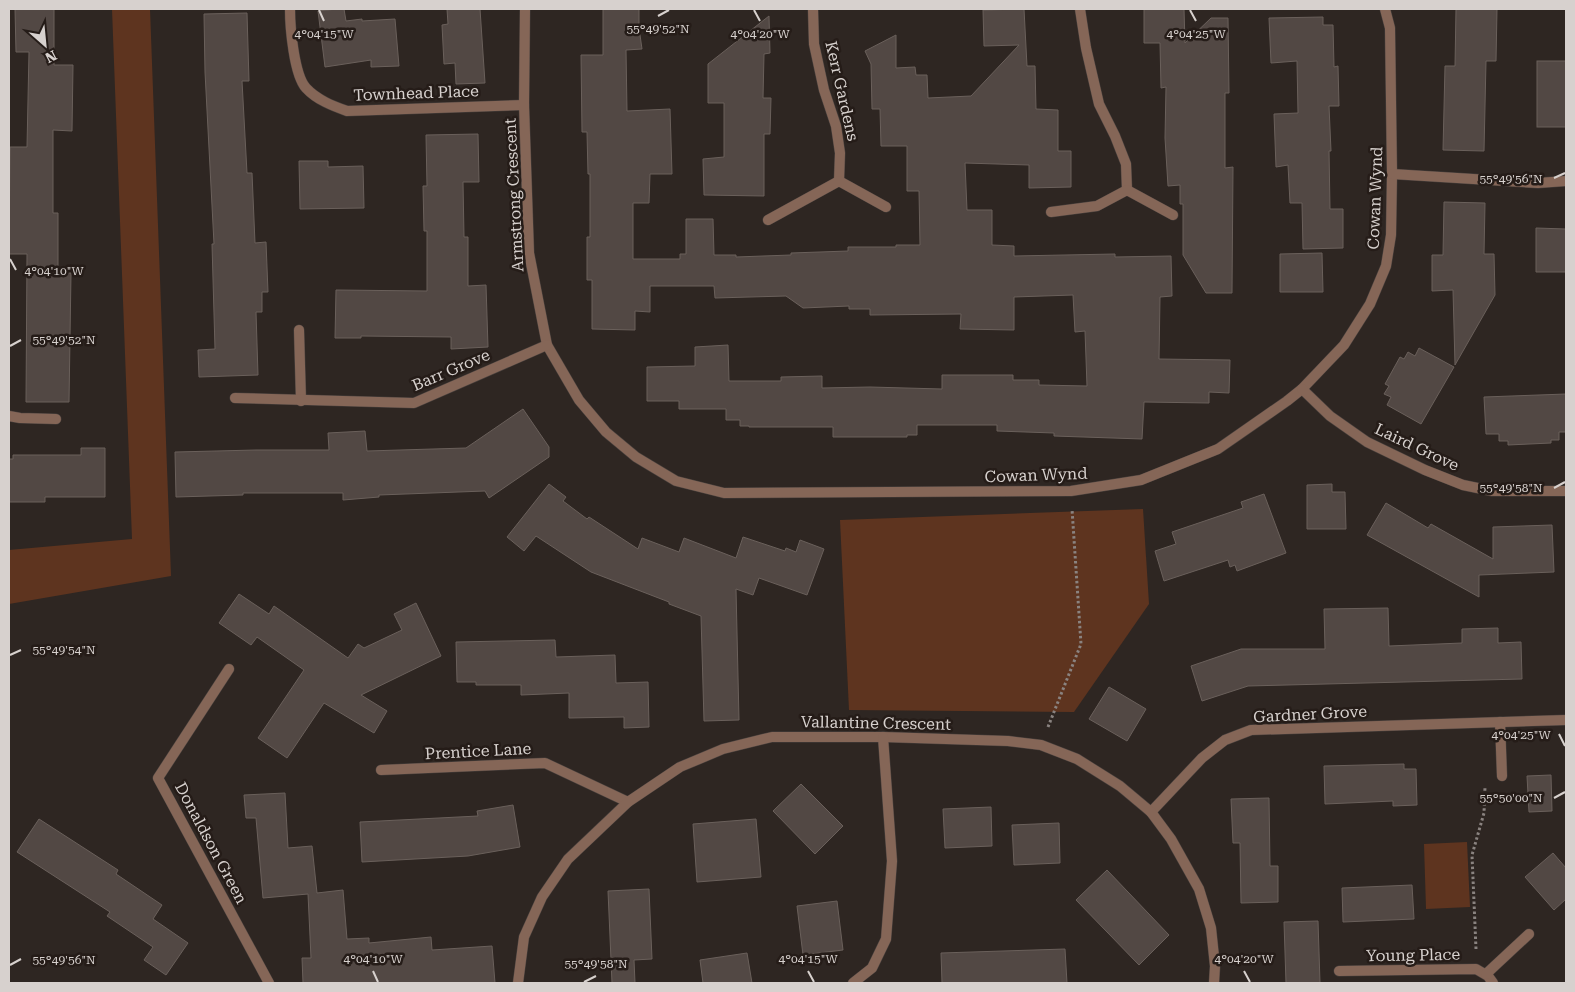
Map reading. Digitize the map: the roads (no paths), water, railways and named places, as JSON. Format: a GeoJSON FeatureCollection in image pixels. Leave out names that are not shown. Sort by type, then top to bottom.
{"type":"FeatureCollection","features":[{"type":"Feature","properties":{"kind":"street","name":"Townhead Place"},"geometry":{"type":"LineString","coordinates":[[290,9],[290,30],[299,72],[306,88],[330,106],[347,111],[524,105]]}},
{"type":"Feature","properties":{"kind":"street","name":"Armstrong Crescent"},"geometry":{"type":"LineString","coordinates":[[525,9],[524,105],[529,253],[547,345],[580,400]]}},
{"type":"Feature","properties":{"kind":"street","name":"Kerr Gardens"},"geometry":{"type":"LineString","coordinates":[[813,9],[814,44],[824,90],[836,126],[840,154],[839,180]]}},
{"type":"Feature","properties":{"kind":"street"},"geometry":{"type":"LineString","coordinates":[[1080,9],[1086,48],[1099,104],[1126,164],[1128,190]]}},
{"type":"Feature","properties":{"kind":"street","name":"Cowan Wynd"},"geometry":{"type":"LineString","coordinates":[[580,400],[606,432],[636,457],[676,481],[724,493],[1071,491],[1140,480],[1218,449],[1302,389],[1344,346],[1370,304],[1386,266],[1391,235],[1392,174],[1390,28],[1385,9]]}},
{"type":"Feature","properties":{"kind":"street"},"geometry":{"type":"LineString","coordinates":[[1392,174],[1538,183],[1566,181]]}},
{"type":"Feature","properties":{"kind":"street"},"geometry":{"type":"LineString","coordinates":[[768,220],[839,180],[886,207]]}},
{"type":"Feature","properties":{"kind":"street"},"geometry":{"type":"LineString","coordinates":[[1051,212],[1097,206],[1128,190]]}},
{"type":"Feature","properties":{"kind":"street"},"geometry":{"type":"LineString","coordinates":[[1128,190],[1173,215]]}},
{"type":"Feature","properties":{"kind":"street"},"geometry":{"type":"LineString","coordinates":[[299,330],[301,401]]}},
{"type":"Feature","properties":{"kind":"street","name":"Barr Grove"},"geometry":{"type":"LineString","coordinates":[[235,398],[414,403],[547,345]]}},
{"type":"Feature","properties":{"kind":"street","name":"Laird Grove"},"geometry":{"type":"LineString","coordinates":[[1302,389],[1330,416],[1367,442],[1425,470],[1463,485],[1492,492],[1566,491]]}},
{"type":"Feature","properties":{"kind":"street"},"geometry":{"type":"LineString","coordinates":[[9,416],[20,418],[56,418]]}},
{"type":"Feature","properties":{"kind":"street","name":"Donaldson Green"},"geometry":{"type":"LineString","coordinates":[[229,669],[158,778],[269,983]]}},
{"type":"Feature","properties":{"kind":"street","name":"Gardner Grove"},"geometry":{"type":"LineString","coordinates":[[1151,812],[1202,758],[1225,740],[1251,730],[1566,720]]}},
{"type":"Feature","properties":{"kind":"street"},"geometry":{"type":"LineString","coordinates":[[1500,722],[1502,776]]}},
{"type":"Feature","properties":{"kind":"street","name":"Vallantine Crescent"},"geometry":{"type":"LineString","coordinates":[[518,983],[524,937],[542,897],[568,859],[628,802],[680,767],[723,749],[772,737],[883,737],[1008,741],[1041,745],[1077,759],[1120,786],[1151,812],[1171,839],[1199,888],[1211,928],[1216,966],[1214,983]]}},
{"type":"Feature","properties":{"kind":"street"},"geometry":{"type":"LineString","coordinates":[[853,983],[872,968],[886,939],[892,860],[883,737]]}},
{"type":"Feature","properties":{"kind":"street","name":"Prentice Lane"},"geometry":{"type":"LineString","coordinates":[[381,770],[545,763],[628,802]]}},
{"type":"Feature","properties":{"kind":"street"},"geometry":{"type":"LineString","coordinates":[[1493,983],[1481,971],[1529,934]]}},
{"type":"Feature","properties":{"kind":"street","name":"Young Place"},"geometry":{"type":"LineString","coordinates":[[1339,972],[1481,971]]}}]}
